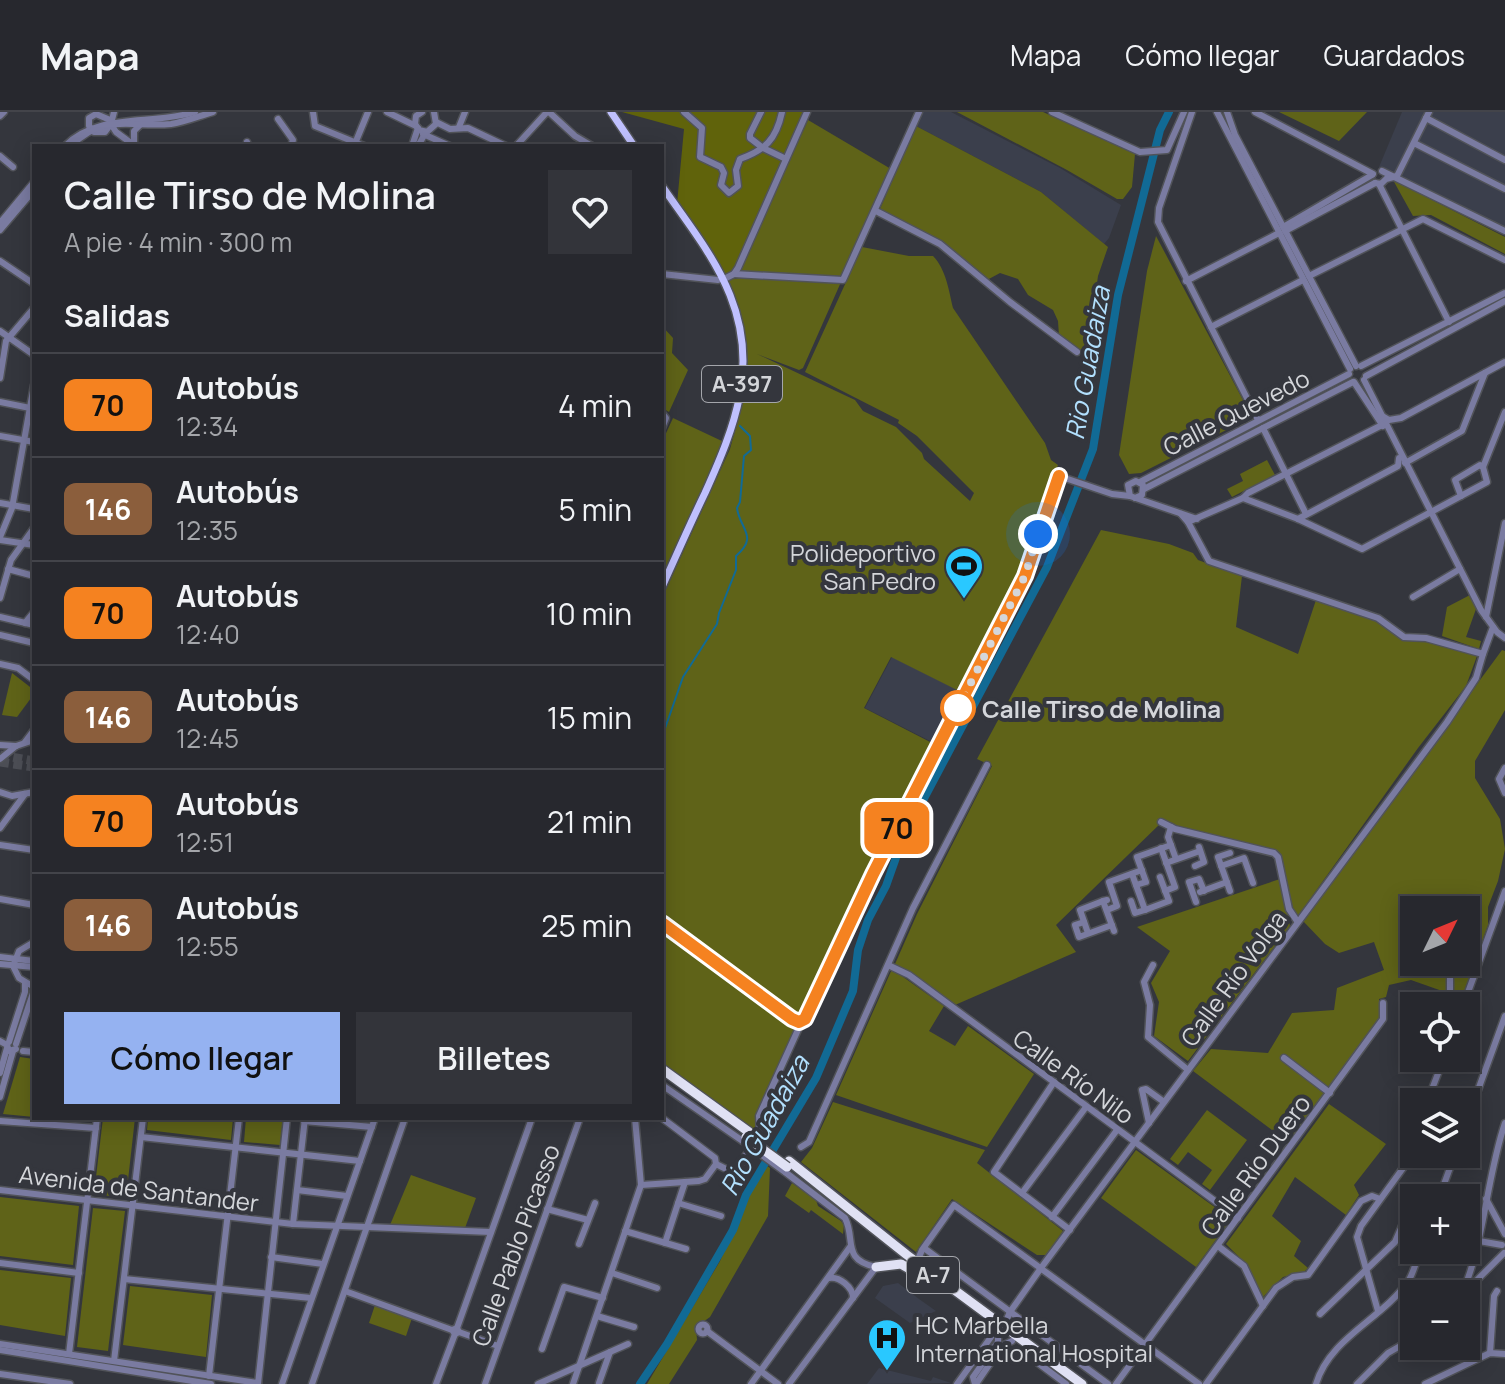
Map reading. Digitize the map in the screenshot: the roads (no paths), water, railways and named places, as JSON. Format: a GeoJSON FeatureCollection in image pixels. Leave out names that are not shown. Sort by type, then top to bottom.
{"type":"FeatureCollection","features":[{"type":"Feature","properties":{"kind":"highway","name":"A-7"},"geometry":{"type":"LineString","coordinates":[[664,1071],[746,1137]]}},
{"type":"Feature","properties":{"kind":"highway","name":"A-7"},"geometry":{"type":"LineString","coordinates":[[664,1077],[958,1294],[1003,1323],[1082,1384]]}},
{"type":"Feature","properties":{"kind":"highway","name":"A-7"},"geometry":{"type":"LineString","coordinates":[[787,1167],[932,1282],[1069,1384]]}},
{"type":"Feature","properties":{"kind":"highway"},"geometry":{"type":"LineString","coordinates":[[876,1267],[901,1264],[932,1282]]}},
{"type":"Feature","properties":{"kind":"main road"},"geometry":{"type":"LineString","coordinates":[[611,112],[633,144]]}},
{"type":"Feature","properties":{"kind":"main road","name":"A-397"},"geometry":{"type":"LineString","coordinates":[[664,189],[723,279],[736,312],[743,364],[739,405],[730,435],[664,583]]}},
{"type":"Feature","properties":{"kind":"street"},"geometry":{"type":"LineString","coordinates":[[82,112],[104,115],[118,134],[132,144]]}},
{"type":"Feature","properties":{"kind":"street"},"geometry":{"type":"LineString","coordinates":[[105,132],[114,112]]}},
{"type":"Feature","properties":{"kind":"street"},"geometry":{"type":"LineString","coordinates":[[135,144],[134,131],[147,121],[195,112]]}},
{"type":"Feature","properties":{"kind":"street"},"geometry":{"type":"LineString","coordinates":[[67,144],[74,135],[111,122],[176,123],[213,112]]}},
{"type":"Feature","properties":{"kind":"street"},"geometry":{"type":"LineString","coordinates":[[313,112],[314,125],[354,144],[366,113]]}},
{"type":"Feature","properties":{"kind":"street"},"geometry":{"type":"LineString","coordinates":[[387,112],[446,144]]}},
{"type":"Feature","properties":{"kind":"street"},"geometry":{"type":"LineString","coordinates":[[407,112],[420,113],[421,130],[416,144]]}},
{"type":"Feature","properties":{"kind":"street"},"geometry":{"type":"LineString","coordinates":[[459,127],[465,112]]}},
{"type":"Feature","properties":{"kind":"street"},"geometry":{"type":"LineString","coordinates":[[518,144],[548,112],[579,141]]}},
{"type":"Feature","properties":{"kind":"street"},"geometry":{"type":"LineString","coordinates":[[684,112],[702,128],[700,157],[724,170],[721,185],[726,192],[734,192],[738,186],[736,170],[740,159],[756,154],[772,139],[782,112]]}},
{"type":"Feature","properties":{"kind":"street"},"geometry":{"type":"LineString","coordinates":[[761,112],[750,134],[753,142],[786,159]]}},
{"type":"Feature","properties":{"kind":"street"},"geometry":{"type":"LineString","coordinates":[[807,112],[730,276],[843,280],[919,112]]}},
{"type":"Feature","properties":{"kind":"street"},"geometry":{"type":"LineString","coordinates":[[1052,112],[1140,152],[1167,150],[1186,116],[1193,112]]}},
{"type":"Feature","properties":{"kind":"street"},"geometry":{"type":"LineString","coordinates":[[1217,112],[1282,230]]}},
{"type":"Feature","properties":{"kind":"street"},"geometry":{"type":"LineString","coordinates":[[1227,112],[1235,135],[1306,278],[1354,369],[1365,378],[1384,427]]}},
{"type":"Feature","properties":{"kind":"street"},"geometry":{"type":"LineString","coordinates":[[1255,112],[1386,179]]}},
{"type":"Feature","properties":{"kind":"street"},"geometry":{"type":"LineString","coordinates":[[73,144],[90,128],[92,115]]}},
{"type":"Feature","properties":{"kind":"street"},"geometry":{"type":"LineString","coordinates":[[421,130],[433,129],[433,115]]}},
{"type":"Feature","properties":{"kind":"street"},"geometry":{"type":"LineString","coordinates":[[433,115],[450,129],[468,128],[502,144]]}},
{"type":"Feature","properties":{"kind":"street"},"geometry":{"type":"LineString","coordinates":[[1186,281],[1282,230],[1397,176],[1428,115],[1505,160]]}},
{"type":"Feature","properties":{"kind":"street"},"geometry":{"type":"LineString","coordinates":[[1186,116],[1159,208],[1159,226],[1258,420]]}},
{"type":"Feature","properties":{"kind":"street"},"geometry":{"type":"LineString","coordinates":[[278,119],[293,140],[292,144]]}},
{"type":"Feature","properties":{"kind":"street"},"geometry":{"type":"LineString","coordinates":[[90,128],[97,133],[118,134]]}},
{"type":"Feature","properties":{"kind":"street"},"geometry":{"type":"LineString","coordinates":[[1414,143],[1505,189]]}},
{"type":"Feature","properties":{"kind":"street"},"geometry":{"type":"LineString","coordinates":[[0,156],[13,167]]}},
{"type":"Feature","properties":{"kind":"street"},"geometry":{"type":"LineString","coordinates":[[1282,230],[1376,173],[1397,176],[1505,231]]}},
{"type":"Feature","properties":{"kind":"street"},"geometry":{"type":"LineString","coordinates":[[1376,173],[1377,184],[1449,322]]}},
{"type":"Feature","properties":{"kind":"street"},"geometry":{"type":"LineString","coordinates":[[0,223],[32,184]]}},
{"type":"Feature","properties":{"kind":"street"},"geometry":{"type":"LineString","coordinates":[[0,230],[32,192]]}},
{"type":"Feature","properties":{"kind":"street"},"geometry":{"type":"LineString","coordinates":[[876,211],[940,244],[1077,352]]}},
{"type":"Feature","properties":{"kind":"street"},"geometry":{"type":"LineString","coordinates":[[1211,327],[1423,219],[1505,260]]}},
{"type":"Feature","properties":{"kind":"street"},"geometry":{"type":"LineString","coordinates":[[0,261],[32,283]]}},
{"type":"Feature","properties":{"kind":"street"},"geometry":{"type":"LineString","coordinates":[[664,274],[718,280]]}},
{"type":"Feature","properties":{"kind":"street","name":"Calle Quevedo"},"geometry":{"type":"LineString","coordinates":[[1142,488],[1258,420],[1505,293]]}},
{"type":"Feature","properties":{"kind":"street"},"geometry":{"type":"LineString","coordinates":[[1365,378],[1505,301]]}},
{"type":"Feature","properties":{"kind":"street"},"geometry":{"type":"LineString","coordinates":[[0,378],[6,341],[32,310]]}},
{"type":"Feature","properties":{"kind":"street"},"geometry":{"type":"LineString","coordinates":[[0,331],[32,354]]}},
{"type":"Feature","properties":{"kind":"street"},"geometry":{"type":"LineString","coordinates":[[1372,398],[1386,419],[1394,420],[1505,362]]}},
{"type":"Feature","properties":{"kind":"street"},"geometry":{"type":"LineString","coordinates":[[1354,369],[1354,382],[1405,463],[1486,617],[1505,638]]}},
{"type":"Feature","properties":{"kind":"street"},"geometry":{"type":"LineString","coordinates":[[1405,463],[1459,435],[1485,373]]}},
{"type":"Feature","properties":{"kind":"street","name":"Calle Quevedo"},"geometry":{"type":"LineString","coordinates":[[1142,488],[1365,378]]}},
{"type":"Feature","properties":{"kind":"street"},"geometry":{"type":"LineString","coordinates":[[32,396],[12,506],[0,538],[32,545]]}},
{"type":"Feature","properties":{"kind":"street"},"geometry":{"type":"LineString","coordinates":[[0,402],[30,408]]}},
{"type":"Feature","properties":{"kind":"street"},"geometry":{"type":"LineString","coordinates":[[1188,522],[1243,498],[1362,549],[1487,482],[1483,467],[1505,412]]}},
{"type":"Feature","properties":{"kind":"street"},"geometry":{"type":"LineString","coordinates":[[1243,498],[1384,427]]}},
{"type":"Feature","properties":{"kind":"street"},"geometry":{"type":"LineString","coordinates":[[1263,428],[1306,514]]}},
{"type":"Feature","properties":{"kind":"street"},"geometry":{"type":"LineString","coordinates":[[0,436],[32,442]]}},
{"type":"Feature","properties":{"kind":"street"},"geometry":{"type":"LineString","coordinates":[[1298,519],[1398,466],[1400,455]]}},
{"type":"Feature","properties":{"kind":"street"},"geometry":{"type":"LineString","coordinates":[[1461,496],[1455,480],[1480,465],[1483,467]]}},
{"type":"Feature","properties":{"kind":"street"},"geometry":{"type":"LineString","coordinates":[[664,1120],[734,1173],[748,1156],[760,1134],[759,1116],[802,1021],[1025,576],[1059,476],[1198,519]]}},
{"type":"Feature","properties":{"kind":"street"},"geometry":{"type":"LineString","coordinates":[[1129,483],[1127,490],[1133,497]]}},
{"type":"Feature","properties":{"kind":"street"},"geometry":{"type":"LineString","coordinates":[[1109,492],[1129,483],[1142,488],[1155,505]]}},
{"type":"Feature","properties":{"kind":"street"},"geometry":{"type":"LineString","coordinates":[[1133,497],[1142,488]]}},
{"type":"Feature","properties":{"kind":"street"},"geometry":{"type":"LineString","coordinates":[[0,503],[32,509]]}},
{"type":"Feature","properties":{"kind":"street"},"geometry":{"type":"LineString","coordinates":[[1181,514],[1209,561],[1378,618],[1404,637],[1426,638],[1483,654]]}},
{"type":"Feature","properties":{"kind":"street"},"geometry":{"type":"LineString","coordinates":[[1486,617],[1505,523]]}},
{"type":"Feature","properties":{"kind":"street"},"geometry":{"type":"LineString","coordinates":[[0,598],[5,571],[32,530]]}},
{"type":"Feature","properties":{"kind":"street"},"geometry":{"type":"LineString","coordinates":[[1413,597],[1460,569]]}},
{"type":"Feature","properties":{"kind":"street"},"geometry":{"type":"LineString","coordinates":[[5,571],[32,576]]}},
{"type":"Feature","properties":{"kind":"street"},"geometry":{"type":"LineString","coordinates":[[25,623],[32,614]]}},
{"type":"Feature","properties":{"kind":"street"},"geometry":{"type":"LineString","coordinates":[[0,617],[32,625]]}},
{"type":"Feature","properties":{"kind":"street","name":"Calle Río Volga"},"geometry":{"type":"LineString","coordinates":[[1003,1323],[1297,921],[1447,722],[1476,678],[1493,627]]}},
{"type":"Feature","properties":{"kind":"street"},"geometry":{"type":"LineString","coordinates":[[0,635],[32,643]]}},
{"type":"Feature","properties":{"kind":"street"},"geometry":{"type":"LineString","coordinates":[[0,664],[18,668],[32,678]]}},
{"type":"Feature","properties":{"kind":"street"},"geometry":{"type":"LineString","coordinates":[[0,759],[32,737]]}},
{"type":"Feature","properties":{"kind":"street"},"geometry":{"type":"LineString","coordinates":[[0,745],[16,746]]}},
{"type":"Feature","properties":{"kind":"street"},"geometry":{"type":"LineString","coordinates":[[801,1147],[809,1142],[913,908],[987,765]]}},
{"type":"Feature","properties":{"kind":"street"},"geometry":{"type":"LineString","coordinates":[[1505,768],[1499,779],[1505,793]]}},
{"type":"Feature","properties":{"kind":"street"},"geometry":{"type":"LineString","coordinates":[[0,792],[12,796],[31,793]]}},
{"type":"Feature","properties":{"kind":"street"},"geometry":{"type":"LineString","coordinates":[[0,828],[31,793]]}},
{"type":"Feature","properties":{"kind":"street"},"geometry":{"type":"LineString","coordinates":[[1161,822],[1274,853],[1278,857],[1289,909],[1297,921]]}},
{"type":"Feature","properties":{"kind":"street"},"geometry":{"type":"LineString","coordinates":[[1171,827],[1168,837],[1176,859]]}},
{"type":"Feature","properties":{"kind":"street"},"geometry":{"type":"LineString","coordinates":[[1226,841],[1233,862]]}},
{"type":"Feature","properties":{"kind":"street"},"geometry":{"type":"LineString","coordinates":[[0,845],[32,850]]}},
{"type":"Feature","properties":{"kind":"street"},"geometry":{"type":"LineString","coordinates":[[1146,882],[1137,857],[1171,845]]}},
{"type":"Feature","properties":{"kind":"street"},"geometry":{"type":"LineString","coordinates":[[1161,848],[1175,887]]}},
{"type":"Feature","properties":{"kind":"street"},"geometry":{"type":"LineString","coordinates":[[1166,863],[1200,849],[1204,862]]}},
{"type":"Feature","properties":{"kind":"street"},"geometry":{"type":"LineString","coordinates":[[1195,866],[1230,853]]}},
{"type":"Feature","properties":{"kind":"street"},"geometry":{"type":"LineString","coordinates":[[1190,854],[1204,891]]}},
{"type":"Feature","properties":{"kind":"street"},"geometry":{"type":"LineString","coordinates":[[1218,857],[1230,891]]}},
{"type":"Feature","properties":{"kind":"street"},"geometry":{"type":"LineString","coordinates":[[1221,866],[1244,858],[1253,883]]}},
{"type":"Feature","properties":{"kind":"street"},"geometry":{"type":"LineString","coordinates":[[1117,906],[1109,882],[1142,870]]}},
{"type":"Feature","properties":{"kind":"street"},"geometry":{"type":"LineString","coordinates":[[1136,885],[1170,873]]}},
{"type":"Feature","properties":{"kind":"street"},"geometry":{"type":"LineString","coordinates":[[1132,874],[1145,910]]}},
{"type":"Feature","properties":{"kind":"street"},"geometry":{"type":"LineString","coordinates":[[1131,901],[1135,913],[1169,901],[1160,877]]}},
{"type":"Feature","properties":{"kind":"street"},"geometry":{"type":"LineString","coordinates":[[1165,891],[1199,879]]}},
{"type":"Feature","properties":{"kind":"street"},"geometry":{"type":"LineString","coordinates":[[1189,882],[1195,898],[1227,882]]}},
{"type":"Feature","properties":{"kind":"street"},"geometry":{"type":"LineString","coordinates":[[1468,992],[1505,891]]}},
{"type":"Feature","properties":{"kind":"street"},"geometry":{"type":"LineString","coordinates":[[1103,901],[1113,928],[1079,937],[1075,925],[1084,922],[1080,910],[1103,901],[1114,897]]}},
{"type":"Feature","properties":{"kind":"street"},"geometry":{"type":"LineString","coordinates":[[1107,910],[1141,898]]}},
{"type":"Feature","properties":{"kind":"street"},"geometry":{"type":"LineString","coordinates":[[0,899],[32,905]]}},
{"type":"Feature","properties":{"kind":"street"},"geometry":{"type":"LineString","coordinates":[[664,924],[792,1019],[802,1021]]}},
{"type":"Feature","properties":{"kind":"street"},"geometry":{"type":"LineString","coordinates":[[32,943],[23,947],[14,963],[19,978],[32,987]]}},
{"type":"Feature","properties":{"kind":"street"},"geometry":{"type":"LineString","coordinates":[[0,957],[32,967]]}},
{"type":"Feature","properties":{"kind":"street"},"geometry":{"type":"LineString","coordinates":[[0,964],[32,961]]}},
{"type":"Feature","properties":{"kind":"street","name":"Calle Río Nilo"},"geometry":{"type":"LineString","coordinates":[[888,965],[1054,1082],[1238,1218]]}},
{"type":"Feature","properties":{"kind":"street"},"geometry":{"type":"LineString","coordinates":[[1153,965],[1144,982],[1150,1005],[1148,1037],[1188,1070]]}},
{"type":"Feature","properties":{"kind":"street"},"geometry":{"type":"LineString","coordinates":[[0,1097],[25,983]]}},
{"type":"Feature","properties":{"kind":"street"},"geometry":{"type":"LineString","coordinates":[[0,1073],[32,993]]}},
{"type":"Feature","properties":{"kind":"street","name":"Calle Río Duero"},"geometry":{"type":"LineString","coordinates":[[1116,1384],[1383,1019],[1383,1003]]}},
{"type":"Feature","properties":{"kind":"street"},"geometry":{"type":"LineString","coordinates":[[1480,1088],[1505,1016]]}},
{"type":"Feature","properties":{"kind":"street"},"geometry":{"type":"LineString","coordinates":[[12,1046],[32,1051]]}},
{"type":"Feature","properties":{"kind":"street"},"geometry":{"type":"LineString","coordinates":[[1284,1058],[1330,1093]]}},
{"type":"Feature","properties":{"kind":"street"},"geometry":{"type":"LineString","coordinates":[[1054,1082],[994,1172],[1070,1230]]}},
{"type":"Feature","properties":{"kind":"street"},"geometry":{"type":"LineString","coordinates":[[664,1086],[746,1137]]}},
{"type":"Feature","properties":{"kind":"street"},"geometry":{"type":"LineString","coordinates":[[1149,1123],[1142,1090],[1146,1089],[1164,1102]]}},
{"type":"Feature","properties":{"kind":"street"},"geometry":{"type":"LineString","coordinates":[[1022,1193],[1086,1107]]}},
{"type":"Feature","properties":{"kind":"street"},"geometry":{"type":"LineString","coordinates":[[69,1354],[97,1120]]}},
{"type":"Feature","properties":{"kind":"street"},"geometry":{"type":"LineString","coordinates":[[114,1361],[143,1120]]}},
{"type":"Feature","properties":{"kind":"street"},"geometry":{"type":"LineString","coordinates":[[209,1376],[239,1120]]}},
{"type":"Feature","properties":{"kind":"street"},"geometry":{"type":"LineString","coordinates":[[0,1347],[69,1354],[258,1384],[287,1120]]}},
{"type":"Feature","properties":{"kind":"street"},"geometry":{"type":"LineString","coordinates":[[293,1224],[305,1120],[372,1127]]}},
{"type":"Feature","properties":{"kind":"street"},"geometry":{"type":"LineString","coordinates":[[282,1384],[374,1120]]}},
{"type":"Feature","properties":{"kind":"street"},"geometry":{"type":"LineString","coordinates":[[312,1384],[404,1120]]}},
{"type":"Feature","properties":{"kind":"street"},"geometry":{"type":"LineString","coordinates":[[436,1384],[531,1120]]}},
{"type":"Feature","properties":{"kind":"street","name":"Calle Pablo Picasso"},"geometry":{"type":"LineString","coordinates":[[485,1384],[579,1120]]}},
{"type":"Feature","properties":{"kind":"street"},"geometry":{"type":"LineString","coordinates":[[573,1384],[641,1185],[635,1120]]}},
{"type":"Feature","properties":{"kind":"street"},"geometry":{"type":"LineString","coordinates":[[0,1121],[96,1128]]}},
{"type":"Feature","properties":{"kind":"street"},"geometry":{"type":"LineString","coordinates":[[1480,1235],[1496,1148],[1505,1123]]}},
{"type":"Feature","properties":{"kind":"street"},"geometry":{"type":"LineString","coordinates":[[1052,1217],[1117,1130]]}},
{"type":"Feature","properties":{"kind":"street"},"geometry":{"type":"LineString","coordinates":[[141,1137],[360,1161]]}},
{"type":"Feature","properties":{"kind":"street"},"geometry":{"type":"LineString","coordinates":[[641,1185],[705,1179],[716,1161]]}},
{"type":"Feature","properties":{"kind":"street"},"geometry":{"type":"LineString","coordinates":[[787,1167],[845,1218],[850,1247],[860,1262],[876,1267],[789,1384]]}},
{"type":"Feature","properties":{"kind":"street"},"geometry":{"type":"LineString","coordinates":[[1378,1311],[1357,1237],[1361,1226],[1403,1168]]}},
{"type":"Feature","properties":{"kind":"street"},"geometry":{"type":"LineString","coordinates":[[665,1243],[685,1182]]}},
{"type":"Feature","properties":{"kind":"street","name":"Avenida de Santander"},"geometry":{"type":"LineString","coordinates":[[0,1190],[293,1224],[491,1232]]}},
{"type":"Feature","properties":{"kind":"street"},"geometry":{"type":"LineString","coordinates":[[297,1190],[347,1196]]}},
{"type":"Feature","properties":{"kind":"street"},"geometry":{"type":"LineString","coordinates":[[1206,1384],[1276,1288],[1293,1277],[1308,1275],[1361,1201],[1372,1196],[1380,1199]]}},
{"type":"Feature","properties":{"kind":"street"},"geometry":{"type":"LineString","coordinates":[[1486,1199],[1504,1245]]}},
{"type":"Feature","properties":{"kind":"street"},"geometry":{"type":"LineString","coordinates":[[579,1244],[595,1203]]}},
{"type":"Feature","properties":{"kind":"street"},"geometry":{"type":"LineString","coordinates":[[678,1203],[721,1216]]}},
{"type":"Feature","properties":{"kind":"street"},"geometry":{"type":"LineString","coordinates":[[907,1255],[915,1256],[923,1249],[954,1205],[1199,1384]]}},
{"type":"Feature","properties":{"kind":"street"},"geometry":{"type":"LineString","coordinates":[[547,1209],[588,1220]]}},
{"type":"Feature","properties":{"kind":"street"},"geometry":{"type":"LineString","coordinates":[[1320,1314],[1395,1242],[1400,1230]]}},
{"type":"Feature","properties":{"kind":"street"},"geometry":{"type":"LineString","coordinates":[[625,1231],[686,1249]]}},
{"type":"Feature","properties":{"kind":"street"},"geometry":{"type":"LineString","coordinates":[[1480,1241],[1504,1245]]}},
{"type":"Feature","properties":{"kind":"street"},"geometry":{"type":"LineString","coordinates":[[1474,1280],[1504,1245]]}},
{"type":"Feature","properties":{"kind":"street"},"geometry":{"type":"LineString","coordinates":[[1218,1246],[1244,1266],[1263,1306]]}},
{"type":"Feature","properties":{"kind":"street"},"geometry":{"type":"LineString","coordinates":[[751,1384],[850,1247]]}},
{"type":"Feature","properties":{"kind":"street"},"geometry":{"type":"LineString","coordinates":[[923,1249],[920,1261],[958,1294]]}},
{"type":"Feature","properties":{"kind":"street"},"geometry":{"type":"LineString","coordinates":[[923,1249],[1108,1384]]}},
{"type":"Feature","properties":{"kind":"street"},"geometry":{"type":"LineString","coordinates":[[271,1257],[323,1264]]}},
{"type":"Feature","properties":{"kind":"street"},"geometry":{"type":"LineString","coordinates":[[0,1263],[79,1273]]}},
{"type":"Feature","properties":{"kind":"street"},"geometry":{"type":"LineString","coordinates":[[1316,1384],[1332,1353],[1407,1283],[1414,1264]]}},
{"type":"Feature","properties":{"kind":"street"},"geometry":{"type":"LineString","coordinates":[[612,1273],[657,1288]]}},
{"type":"Feature","properties":{"kind":"street"},"geometry":{"type":"LineString","coordinates":[[828,1278],[836,1277],[850,1288],[853,1298]]}},
{"type":"Feature","properties":{"kind":"street"},"geometry":{"type":"LineString","coordinates":[[124,1279],[311,1298]]}},
{"type":"Feature","properties":{"kind":"street"},"geometry":{"type":"LineString","coordinates":[[542,1349],[564,1287],[603,1298]]}},
{"type":"Feature","properties":{"kind":"street"},"geometry":{"type":"LineString","coordinates":[[345,1291],[498,1346]]}},
{"type":"Feature","properties":{"kind":"street"},"geometry":{"type":"LineString","coordinates":[[1490,1353],[1494,1296],[1497,1291]]}},
{"type":"Feature","properties":{"kind":"street"},"geometry":{"type":"LineString","coordinates":[[597,1316],[634,1327]]}},
{"type":"Feature","properties":{"kind":"street"},"geometry":{"type":"LineString","coordinates":[[984,1320],[999,1337],[995,1352]]}},
{"type":"Feature","properties":{"kind":"street"},"geometry":{"type":"LineString","coordinates":[[707,1331],[778,1384]]}},
{"type":"Feature","properties":{"kind":"street"},"geometry":{"type":"LineString","coordinates":[[957,1384],[991,1337]]}},
{"type":"Feature","properties":{"kind":"street"},"geometry":{"type":"LineString","coordinates":[[975,1384],[995,1352],[1012,1341]]}},
{"type":"Feature","properties":{"kind":"street"},"geometry":{"type":"LineString","coordinates":[[538,1384],[628,1344]]}},
{"type":"Feature","properties":{"kind":"street"},"geometry":{"type":"LineString","coordinates":[[985,1345],[995,1352]]}},
{"type":"Feature","properties":{"kind":"street"},"geometry":{"type":"LineString","coordinates":[[1357,1384],[1388,1353],[1400,1346]]}},
{"type":"Feature","properties":{"kind":"street"},"geometry":{"type":"LineString","coordinates":[[0,1347],[211,1384]]}},
{"type":"Feature","properties":{"kind":"street"},"geometry":{"type":"LineString","coordinates":[[599,1383],[610,1352]]}},
{"type":"Feature","properties":{"kind":"street"},"geometry":{"type":"LineString","coordinates":[[1425,1384],[1490,1353],[1505,1354]]}},
{"type":"Feature","properties":{"kind":"street"},"geometry":{"type":"LineString","coordinates":[[0,1374],[70,1384]]}},
{"type":"Feature","properties":{"kind":"waterway","name":"Rio Guadaiza"},"geometry":{"type":"LineString","coordinates":[[640,1384],[667,1344],[733,1230],[746,1195],[816,1078],[853,991],[858,950],[903,838],[1047,567],[1093,449],[1118,295],[1160,130],[1169,112]]}},
{"type":"Feature","properties":{"kind":"waterway"},"geometry":{"type":"LineString","coordinates":[[664,731],[683,677],[717,624],[736,570],[736,556],[746,543],[746,533],[737,508],[744,456],[751,450],[750,436],[740,426]]}},
{"type":"Feature","properties":{"kind":"tunnel"},"geometry":{"type":"LineString","coordinates":[[0,755],[32,761]]}},
{"type":"Feature","properties":{"kind":"tunnel"},"geometry":{"type":"LineString","coordinates":[[0,762],[32,767]]}},
{"type":"Feature","properties":{"kind":"place","name":"Polideportivo San Pedro"},"geometry":{"type":"Point","coordinates":[964,600]}},
{"type":"Feature","properties":{"kind":"place","name":"Calle Tirso de Molina"},"geometry":{"type":"Point","coordinates":[958,708]}},
{"type":"Feature","properties":{"kind":"place","name":"HC Marbella International Hospital"},"geometry":{"type":"Point","coordinates":[887,1372]}}]}
